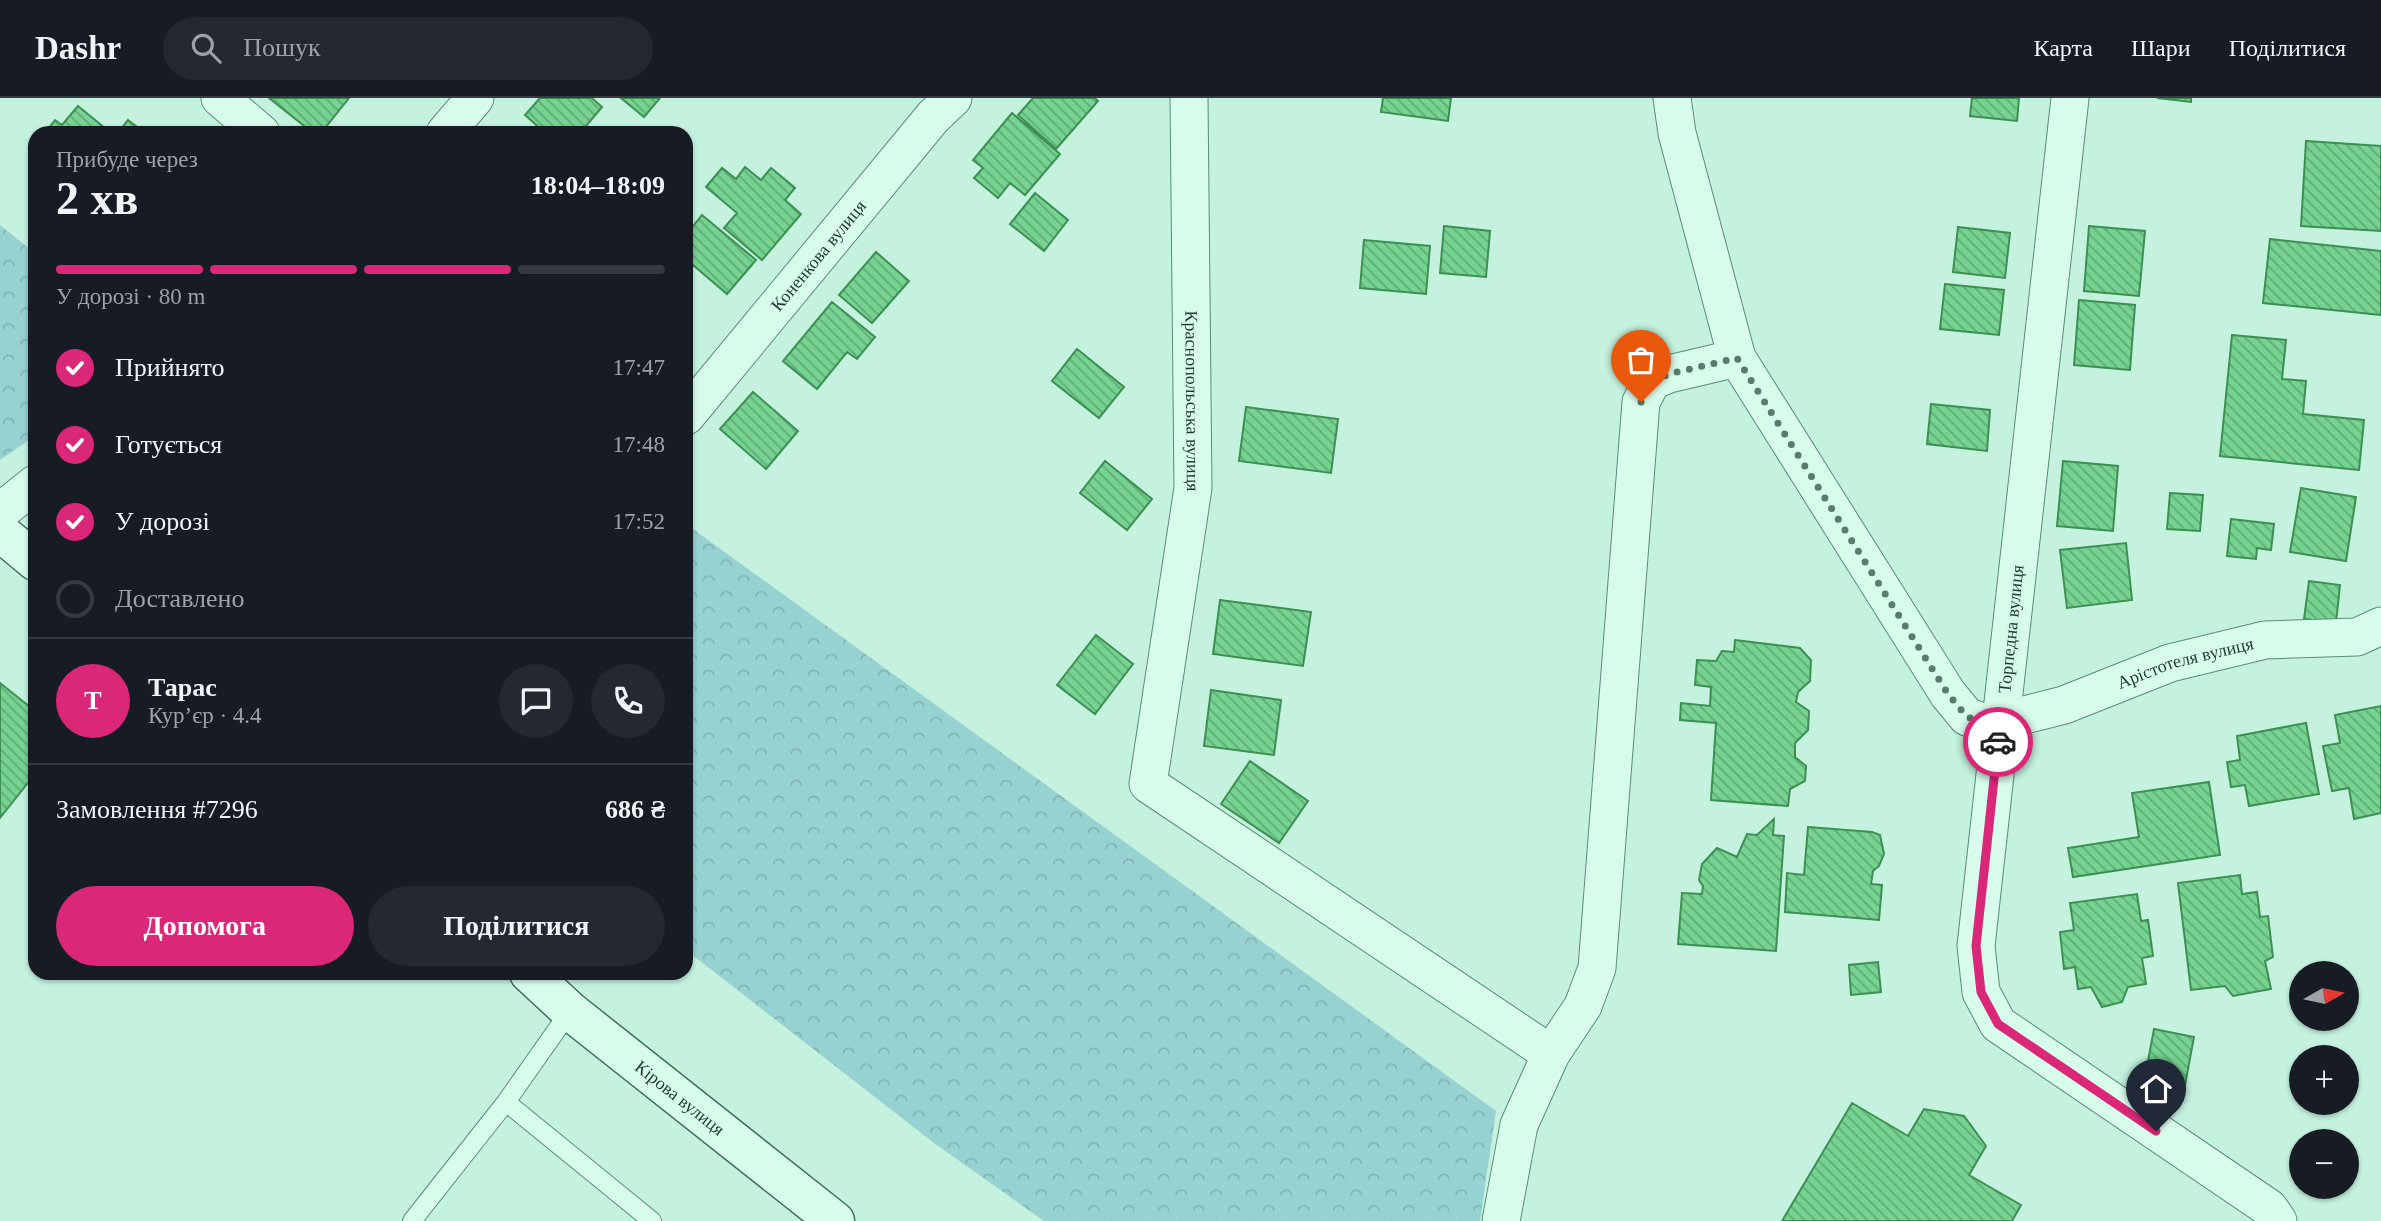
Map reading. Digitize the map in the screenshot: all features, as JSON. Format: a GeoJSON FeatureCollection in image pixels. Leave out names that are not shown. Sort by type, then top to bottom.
{"type":"FeatureCollection","features":[{"type":"Feature","properties":{"kind":"main road"},"geometry":{"type":"LineString","coordinates":[[0,532],[28,555]]}},
{"type":"Feature","properties":{"kind":"main road","name":"Кірова вулиця"},"geometry":{"type":"LineString","coordinates":[[537,980],[570,1011],[824,1218]]}},
{"type":"Feature","properties":{"kind":"street"},"geometry":{"type":"LineString","coordinates":[[220,98],[253,126]]}},
{"type":"Feature","properties":{"kind":"street"},"geometry":{"type":"LineString","coordinates":[[451,126],[475,98]]}},
{"type":"Feature","properties":{"kind":"street","name":"Краснопольська вулиця"},"geometry":{"type":"LineString","coordinates":[[1189,98],[1193,488],[1148,784],[1551,1054]]}},
{"type":"Feature","properties":{"kind":"street"},"geometry":{"type":"LineString","coordinates":[[1672,98],[1677,133],[1737,358],[1948,694],[1967,717],[2000,724]]}},
{"type":"Feature","properties":{"kind":"street","name":"Торпедна вулиця"},"geometry":{"type":"LineString","coordinates":[[2070,98],[1976,946],[1981,992],[1998,1024],[2269,1208],[2278,1221]]}},
{"type":"Feature","properties":{"kind":"street","name":"Коненкова вулиця"},"geometry":{"type":"LineString","coordinates":[[693,406],[932,104]]}},
{"type":"Feature","properties":{"kind":"street"},"geometry":{"type":"LineString","coordinates":[[1501,1221],[1519,1125],[1551,1054],[1583,1006],[1597,968],[1641,402],[1652,381],[1669,374],[1737,358]]}},
{"type":"Feature","properties":{"kind":"street"},"geometry":{"type":"LineString","coordinates":[[0,512],[28,490]]}},
{"type":"Feature","properties":{"kind":"street","name":"Арістотеля вулиця"},"geometry":{"type":"LineString","coordinates":[[2000,724],[2064,705],[2170,663],[2266,640],[2357,636],[2381,626]]}},
{"type":"Feature","properties":{"kind":"lane"},"geometry":{"type":"LineString","coordinates":[[412,1221],[506,1102],[570,1011]]}},
{"type":"Feature","properties":{"kind":"lane"},"geometry":{"type":"LineString","coordinates":[[506,1102],[652,1221]]}},
{"type":"Feature","properties":{"kind":"green space"},"geometry":{"type":"Polygon","coordinates":[[[0,225],[28,247],[28,441],[0,460],[0,225]]]}},
{"type":"Feature","properties":{"kind":"green space"},"geometry":{"type":"Polygon","coordinates":[[[693,529],[1496,1111],[1480,1221],[1044,1221],[934,1143],[693,955],[693,529]]]}},
{"type":"Feature","properties":{"kind":"building"},"geometry":{"type":"Polygon","coordinates":[[[269,98],[349,98],[327,126],[304,126],[269,98]]]}},
{"type":"Feature","properties":{"kind":"building"},"geometry":{"type":"Polygon","coordinates":[[[540,98],[592,98],[602,107],[586,126],[537,126],[525,115],[540,98]]]}},
{"type":"Feature","properties":{"kind":"building"},"geometry":{"type":"Polygon","coordinates":[[[621,98],[660,98],[644,117],[621,98]]]}},
{"type":"Feature","properties":{"kind":"building"},"geometry":{"type":"Polygon","coordinates":[[[1033,98],[1095,98],[1098,101],[1056,149],[1018,115],[1033,98]]]}},
{"type":"Feature","properties":{"kind":"building"},"geometry":{"type":"Polygon","coordinates":[[[1383,98],[1451,98],[1448,121],[1381,112],[1383,98]]]}},
{"type":"Feature","properties":{"kind":"building"},"geometry":{"type":"Polygon","coordinates":[[[1972,98],[2019,98],[2017,121],[1970,116],[1972,98]]]}},
{"type":"Feature","properties":{"kind":"building"},"geometry":{"type":"Polygon","coordinates":[[[2157,98],[2191,98],[2191,102],[2157,98]]]}},
{"type":"Feature","properties":{"kind":"building"},"geometry":{"type":"Polygon","coordinates":[[[78,106],[102,126],[50,126],[55,120],[62,125],[78,106]]]}},
{"type":"Feature","properties":{"kind":"building"},"geometry":{"type":"Polygon","coordinates":[[[1012,113],[1060,154],[1025,195],[1010,183],[998,198],[974,178],[983,168],[973,160],[1012,113]]]}},
{"type":"Feature","properties":{"kind":"building"},"geometry":{"type":"Polygon","coordinates":[[[128,120],[136,126],[123,126],[128,120]]]}},
{"type":"Feature","properties":{"kind":"building"},"geometry":{"type":"Polygon","coordinates":[[[2306,141],[2381,146],[2381,231],[2301,226],[2306,141]]]}},
{"type":"Feature","properties":{"kind":"building"},"geometry":{"type":"Polygon","coordinates":[[[745,167],[761,180],[771,168],[795,188],[785,200],[801,214],[762,260],[724,228],[737,213],[706,187],[722,168],[736,179],[745,167]]]}},
{"type":"Feature","properties":{"kind":"building"},"geometry":{"type":"Polygon","coordinates":[[[1035,193],[1068,220],[1044,251],[1010,224],[1035,193]]]}},
{"type":"Feature","properties":{"kind":"building"},"geometry":{"type":"Polygon","coordinates":[[[702,215],[756,260],[727,294],[693,265],[693,226],[702,215]]]}},
{"type":"Feature","properties":{"kind":"building"},"geometry":{"type":"Polygon","coordinates":[[[1444,226],[1490,231],[1486,277],[1440,273],[1444,226]]]}},
{"type":"Feature","properties":{"kind":"building"},"geometry":{"type":"Polygon","coordinates":[[[2089,226],[2145,231],[2139,296],[2084,291],[2089,226]]]}},
{"type":"Feature","properties":{"kind":"building"},"geometry":{"type":"Polygon","coordinates":[[[1958,227],[2010,233],[2005,278],[1953,272],[1958,227]]]}},
{"type":"Feature","properties":{"kind":"building"},"geometry":{"type":"Polygon","coordinates":[[[2270,239],[2381,251],[2381,315],[2263,303],[2270,239]]]}},
{"type":"Feature","properties":{"kind":"building"},"geometry":{"type":"Polygon","coordinates":[[[1364,240],[1430,246],[1426,294],[1360,288],[1364,240]]]}},
{"type":"Feature","properties":{"kind":"building"},"geometry":{"type":"Polygon","coordinates":[[[876,252],[909,281],[872,323],[839,295],[876,252]]]}},
{"type":"Feature","properties":{"kind":"building"},"geometry":{"type":"Polygon","coordinates":[[[1945,284],[2004,290],[1999,335],[1940,329],[1945,284]]]}},
{"type":"Feature","properties":{"kind":"building"},"geometry":{"type":"Polygon","coordinates":[[[2079,300],[2135,305],[2130,370],[2074,365],[2079,300]]]}},
{"type":"Feature","properties":{"kind":"building"},"geometry":{"type":"Polygon","coordinates":[[[832,302],[875,337],[857,359],[847,352],[817,389],[783,361],[832,302]]]}},
{"type":"Feature","properties":{"kind":"building"},"geometry":{"type":"Polygon","coordinates":[[[2232,335],[2286,340],[2282,379],[2306,381],[2303,414],[2364,420],[2359,470],[2220,456],[2232,335]]]}},
{"type":"Feature","properties":{"kind":"building"},"geometry":{"type":"Polygon","coordinates":[[[1077,349],[1124,387],[1099,418],[1052,381],[1077,349]]]}},
{"type":"Feature","properties":{"kind":"building"},"geometry":{"type":"Polygon","coordinates":[[[753,392],[798,431],[766,469],[720,429],[753,392]]]}},
{"type":"Feature","properties":{"kind":"building"},"geometry":{"type":"Polygon","coordinates":[[[1931,404],[1990,410],[1987,451],[1927,444],[1931,404]]]}},
{"type":"Feature","properties":{"kind":"building"},"geometry":{"type":"Polygon","coordinates":[[[1246,407],[1338,419],[1331,473],[1239,461],[1246,407]]]}},
{"type":"Feature","properties":{"kind":"building"},"geometry":{"type":"Polygon","coordinates":[[[1105,461],[1152,499],[1127,530],[1080,493],[1105,461]]]}},
{"type":"Feature","properties":{"kind":"building"},"geometry":{"type":"Polygon","coordinates":[[[2063,461],[2118,466],[2113,531],[2057,526],[2063,461]]]}},
{"type":"Feature","properties":{"kind":"building"},"geometry":{"type":"Polygon","coordinates":[[[2301,488],[2356,497],[2346,561],[2290,552],[2301,488]]]}},
{"type":"Feature","properties":{"kind":"building"},"geometry":{"type":"Polygon","coordinates":[[[2170,493],[2203,495],[2200,531],[2167,529],[2170,493]]]}},
{"type":"Feature","properties":{"kind":"building"},"geometry":{"type":"Polygon","coordinates":[[[2231,519],[2274,524],[2271,550],[2257,548],[2256,559],[2227,556],[2231,519]]]}},
{"type":"Feature","properties":{"kind":"building"},"geometry":{"type":"Polygon","coordinates":[[[2126,543],[2132,600],[2067,608],[2060,550],[2126,543]]]}},
{"type":"Feature","properties":{"kind":"building"},"geometry":{"type":"Polygon","coordinates":[[[2309,581],[2340,585],[2336,623],[2304,619],[2309,581]]]}},
{"type":"Feature","properties":{"kind":"building"},"geometry":{"type":"Polygon","coordinates":[[[1220,600],[1311,612],[1303,666],[1213,654],[1220,600]]]}},
{"type":"Feature","properties":{"kind":"building"},"geometry":{"type":"Polygon","coordinates":[[[1096,635],[1133,664],[1095,714],[1057,685],[1096,635]]]}},
{"type":"Feature","properties":{"kind":"building"},"geometry":{"type":"Polygon","coordinates":[[[1735,640],[1800,648],[1811,660],[1810,681],[1798,692],[1796,702],[1809,711],[1808,730],[1795,743],[1795,757],[1806,766],[1805,781],[1790,789],[1788,806],[1711,800],[1716,723],[1680,720],[1681,703],[1710,706],[1711,687],[1695,685],[1697,660],[1716,661],[1722,651],[1734,652],[1735,640]]]}},
{"type":"Feature","properties":{"kind":"building"},"geometry":{"type":"Polygon","coordinates":[[[0,683],[28,705],[28,783],[0,818],[0,683]]]}},
{"type":"Feature","properties":{"kind":"building"},"geometry":{"type":"Polygon","coordinates":[[[1211,690],[1281,700],[1274,755],[1204,746],[1211,690]]]}},
{"type":"Feature","properties":{"kind":"building"},"geometry":{"type":"Polygon","coordinates":[[[2381,706],[2381,813],[2354,819],[2349,788],[2332,791],[2323,746],[2340,743],[2335,715],[2381,706]]]}},
{"type":"Feature","properties":{"kind":"building"},"geometry":{"type":"Polygon","coordinates":[[[2306,723],[2319,794],[2249,806],[2245,785],[2231,787],[2227,762],[2240,760],[2237,736],[2306,723]]]}},
{"type":"Feature","properties":{"kind":"building"},"geometry":{"type":"Polygon","coordinates":[[[1250,761],[1308,801],[1279,843],[1221,804],[1250,761]]]}},
{"type":"Feature","properties":{"kind":"building"},"geometry":{"type":"Polygon","coordinates":[[[2209,782],[2220,855],[2073,877],[2068,848],[2139,837],[2132,793],[2209,782]]]}},
{"type":"Feature","properties":{"kind":"building"},"geometry":{"type":"Polygon","coordinates":[[[1774,819],[1773,835],[1784,836],[1776,951],[1678,944],[1682,893],[1702,894],[1703,886],[1699,880],[1702,864],[1717,848],[1737,857],[1747,834],[1757,835],[1774,819]]]}},
{"type":"Feature","properties":{"kind":"building"},"geometry":{"type":"Polygon","coordinates":[[[1808,827],[1880,835],[1884,854],[1879,866],[1873,871],[1871,884],[1882,885],[1879,920],[1785,912],[1787,873],[1804,875],[1808,827]]]}},
{"type":"Feature","properties":{"kind":"building"},"geometry":{"type":"Polygon","coordinates":[[[2240,875],[2242,894],[2257,892],[2260,917],[2268,916],[2273,957],[2265,961],[2271,989],[2233,996],[2225,986],[2191,990],[2178,883],[2240,875]]]}},
{"type":"Feature","properties":{"kind":"building"},"geometry":{"type":"Polygon","coordinates":[[[2137,894],[2141,921],[2148,920],[2153,956],[2142,958],[2146,984],[2128,987],[2122,1002],[2102,1007],[2091,987],[2078,989],[2075,967],[2064,969],[2060,932],[2074,930],[2070,903],[2137,894]]]}},
{"type":"Feature","properties":{"kind":"building"},"geometry":{"type":"Polygon","coordinates":[[[1878,962],[1881,992],[1851,995],[1849,965],[1878,962]]]}},
{"type":"Feature","properties":{"kind":"building"},"geometry":{"type":"Polygon","coordinates":[[[2154,1029],[2194,1037],[2182,1101],[2142,1093],[2154,1029]]]}},
{"type":"Feature","properties":{"kind":"building"},"geometry":{"type":"Polygon","coordinates":[[[1852,1103],[1908,1136],[1924,1109],[1964,1116],[1986,1146],[1969,1175],[2021,1205],[2012,1221],[1782,1221],[1852,1103]]]}},
{"type":"Feature","properties":{"kind":"way so far"},"geometry":{"type":"LineString","coordinates":[[1641,402],[1652,381],[1669,374],[1737,358],[1948,694],[1967,717],[2000,727],[1998,742]]}},
{"type":"Feature","properties":{"kind":"route"},"geometry":{"type":"LineString","coordinates":[[1998,742],[1976,946],[1981,992],[1998,1024],[2156,1131]]}}]}
